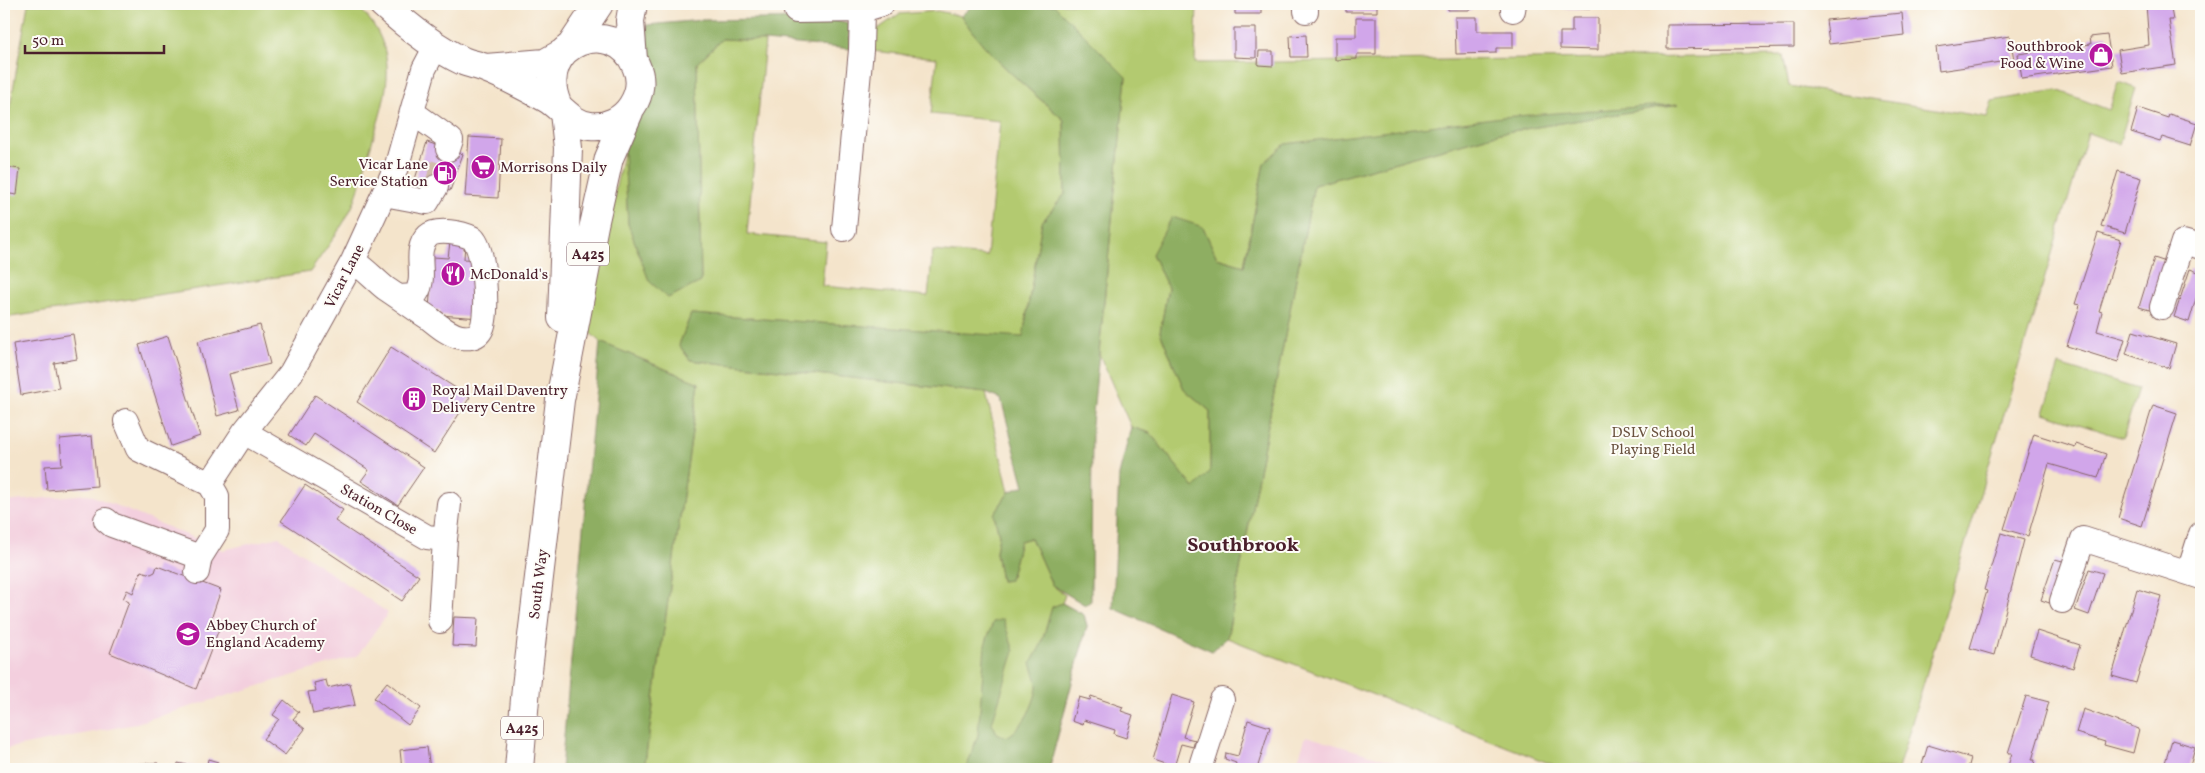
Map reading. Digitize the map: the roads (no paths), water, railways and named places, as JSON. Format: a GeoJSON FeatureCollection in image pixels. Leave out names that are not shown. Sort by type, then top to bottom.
{"type":"FeatureCollection","features":[{"type":"Feature","properties":{"kind":"main road"},"geometry":{"type":"LineString","coordinates":[[383,4],[405,24],[436,46],[464,62],[484,68],[561,109],[575,122],[590,126],[606,125],[619,120],[629,112],[639,89],[639,77],[633,59],[630,21],[633,4]]}},
{"type":"Feature","properties":{"kind":"main road"},"geometry":{"type":"LineString","coordinates":[[561,109],[552,92],[552,76],[566,50],[599,4]]}},
{"type":"Feature","properties":{"kind":"main road"},"geometry":{"type":"LineString","coordinates":[[484,68],[544,63],[582,40],[596,38],[610,41],[623,48],[633,59]]}},
{"type":"Feature","properties":{"kind":"main road","name":"A425"},"geometry":{"type":"LineString","coordinates":[[560,400],[568,148],[561,109]]}},
{"type":"Feature","properties":{"kind":"main road","name":"A425"},"geometry":{"type":"LineString","coordinates":[[560,400],[609,158],[629,112]]}},
{"type":"Feature","properties":{"kind":"main road","name":"South Way"},"geometry":{"type":"LineString","coordinates":[[519,769],[526,688],[560,400]]}},
{"type":"Feature","properties":{"kind":"street"},"geometry":{"type":"LineString","coordinates":[[796,11],[872,7],[861,50],[844,229]]}},
{"type":"Feature","properties":{"kind":"street","name":"Vicar Lane"},"geometry":{"type":"LineString","coordinates":[[210,484],[244,432],[291,373],[353,261],[397,165],[424,69],[436,46]]}},
{"type":"Feature","properties":{"kind":"street"},"geometry":{"type":"LineString","coordinates":[[412,112],[451,140],[448,149]]}},
{"type":"Feature","properties":{"kind":"street"},"geometry":{"type":"LineString","coordinates":[[384,194],[427,202],[436,187]]}},
{"type":"Feature","properties":{"kind":"street"},"geometry":{"type":"LineString","coordinates":[[353,261],[400,297],[447,331],[460,337],[473,337],[481,330],[484,321],[485,288],[479,247],[472,239],[438,231],[428,236],[421,248],[422,277],[419,291],[414,296],[400,297]]}},
{"type":"Feature","properties":{"kind":"street"},"geometry":{"type":"LineString","coordinates":[[2162,307],[2183,242],[2201,247]]}},
{"type":"Feature","properties":{"kind":"street"},"geometry":{"type":"LineString","coordinates":[[106,520],[112,525],[198,564],[217,530],[217,496],[210,484],[138,449],[126,421]]}},
{"type":"Feature","properties":{"kind":"street","name":"Station Close"},"geometry":{"type":"LineString","coordinates":[[244,432],[427,537],[445,539]]}},
{"type":"Feature","properties":{"kind":"street"},"geometry":{"type":"LineString","coordinates":[[440,621],[449,504]]}},
{"type":"Feature","properties":{"kind":"street"},"geometry":{"type":"LineString","coordinates":[[2062,601],[2083,539],[2195,574],[2201,534]]}},
{"type":"Feature","properties":{"kind":"street"},"geometry":{"type":"LineString","coordinates":[[1200,769],[1222,700]]}},
{"type":"Feature","properties":{"kind":"tunnel"},"geometry":{"type":"LineString","coordinates":[[436,187],[448,149]]}},
{"type":"Feature","properties":{"kind":"place","name":"Southbrook Food & Wine"},"geometry":{"type":"Point","coordinates":[2101,55]}},
{"type":"Feature","properties":{"kind":"place","name":"Morrisons Daily"},"geometry":{"type":"Point","coordinates":[483,167]}},
{"type":"Feature","properties":{"kind":"place","name":"Vicar Lane Service Station"},"geometry":{"type":"Point","coordinates":[445,173]}},
{"type":"Feature","properties":{"kind":"place","name":"McDonald's"},"geometry":{"type":"Point","coordinates":[453,274]}},
{"type":"Feature","properties":{"kind":"place","name":"Royal Mail Daventry Delivery Centre"},"geometry":{"type":"Point","coordinates":[414,399]}},
{"type":"Feature","properties":{"kind":"place","name":"Abbey Church of England Academy"},"geometry":{"type":"Point","coordinates":[188,634]}},
{"type":"Feature","properties":{"kind":"district","name":"Southbrook"},"geometry":{"type":"Point","coordinates":[1243,544]}},
{"type":"Feature","properties":{"kind":"park label","name":"DSLV School Playing Field"},"geometry":{"type":"Point","coordinates":[1653,440]}}]}
